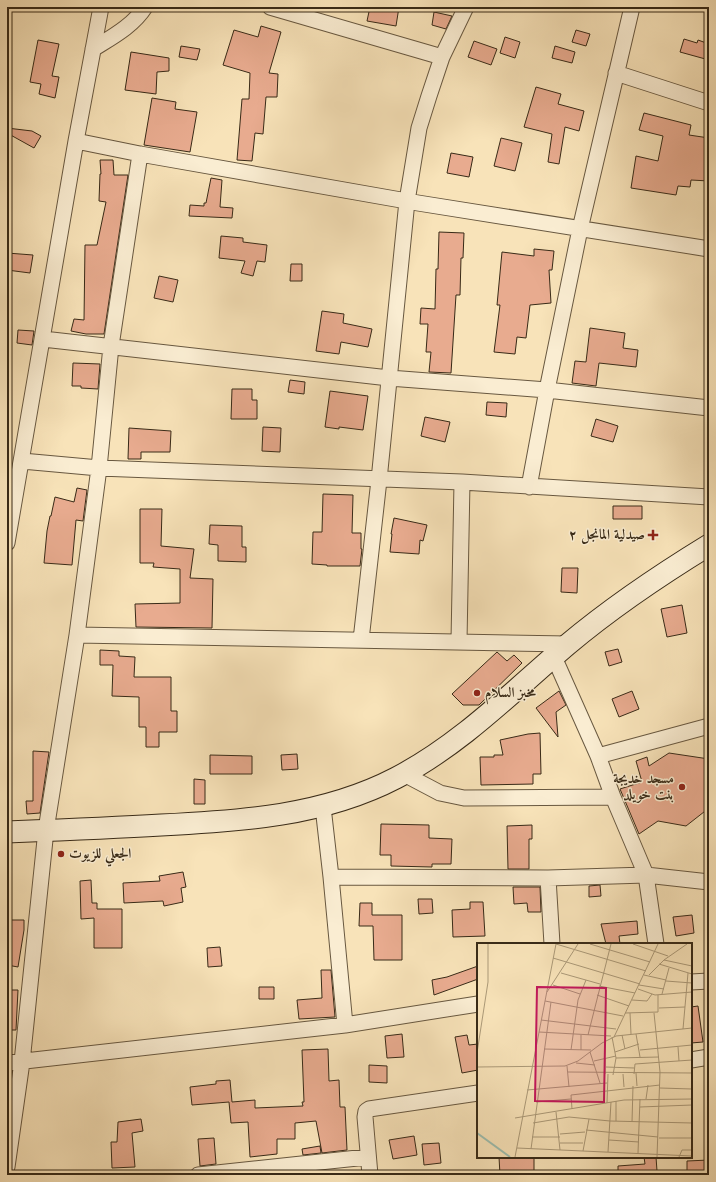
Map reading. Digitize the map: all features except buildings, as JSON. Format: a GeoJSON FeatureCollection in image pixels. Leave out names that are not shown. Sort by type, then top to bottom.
{"type":"FeatureCollection","features":[{"type":"Feature","properties":{"kind":"street"},"geometry":{"type":"LineString","coordinates":[[7,543],[100,7]]}},
{"type":"Feature","properties":{"kind":"street"},"geometry":{"type":"LineString","coordinates":[[93,48],[124,30],[140,15],[145,7]]}},
{"type":"Feature","properties":{"kind":"street"},"geometry":{"type":"LineString","coordinates":[[270,7],[442,58]]}},
{"type":"Feature","properties":{"kind":"street"},"geometry":{"type":"LineString","coordinates":[[361,640],[390,378],[407,200],[419,128],[442,58],[466,7]]}},
{"type":"Feature","properties":{"kind":"street"},"geometry":{"type":"LineString","coordinates":[[529,487],[580,229],[632,7]]}},
{"type":"Feature","properties":{"kind":"street"},"geometry":{"type":"LineString","coordinates":[[616,73],[709,103]]}},
{"type":"Feature","properties":{"kind":"street"},"geometry":{"type":"LineString","coordinates":[[76,141],[140,154],[407,200],[709,249]]}},
{"type":"Feature","properties":{"kind":"street"},"geometry":{"type":"LineString","coordinates":[[7,1167],[22,1062],[46,830],[77,635],[99,468],[111,346],[140,154]]}},
{"type":"Feature","properties":{"kind":"street"},"geometry":{"type":"LineString","coordinates":[[43,339],[390,378],[547,390],[709,408]]}},
{"type":"Feature","properties":{"kind":"street"},"geometry":{"type":"LineString","coordinates":[[22,461],[99,468],[379,480],[462,482],[709,497]]}},
{"type":"Feature","properties":{"kind":"street"},"geometry":{"type":"LineString","coordinates":[[459,642],[462,482]]}},
{"type":"Feature","properties":{"kind":"street"},"geometry":{"type":"LineString","coordinates":[[7,832],[225,822],[268,817],[323,806],[362,793],[404,774],[436,755],[468,732],[597,620],[679,563],[709,545]]}},
{"type":"Feature","properties":{"kind":"street"},"geometry":{"type":"LineString","coordinates":[[77,635],[459,642],[561,651]]}},
{"type":"Feature","properties":{"kind":"street"},"geometry":{"type":"LineString","coordinates":[[561,651],[613,796],[646,875],[656,943]]}},
{"type":"Feature","properties":{"kind":"street"},"geometry":{"type":"LineString","coordinates":[[598,756],[709,726]]}},
{"type":"Feature","properties":{"kind":"street"},"geometry":{"type":"LineString","coordinates":[[404,774],[440,793],[464,798],[613,796]]}},
{"type":"Feature","properties":{"kind":"street"},"geometry":{"type":"LineString","coordinates":[[323,806],[345,1025]]}},
{"type":"Feature","properties":{"kind":"street"},"geometry":{"type":"LineString","coordinates":[[331,877],[548,878],[646,875],[709,882]]}},
{"type":"Feature","properties":{"kind":"street"},"geometry":{"type":"LineString","coordinates":[[548,878],[552,943]]}},
{"type":"Feature","properties":{"kind":"street"},"geometry":{"type":"LineString","coordinates":[[692,982],[709,981]]}},
{"type":"Feature","properties":{"kind":"street"},"geometry":{"type":"LineString","coordinates":[[7,1063],[345,1025],[477,1004]]}},
{"type":"Feature","properties":{"kind":"street"},"geometry":{"type":"LineString","coordinates":[[692,1060],[709,1057]]}},
{"type":"Feature","properties":{"kind":"street"},"geometry":{"type":"LineString","coordinates":[[370,1175],[367,1156],[366,1111],[369,1109],[477,1092]]}},
{"type":"Feature","properties":{"kind":"street"},"geometry":{"type":"LineString","coordinates":[[198,1175],[367,1156]]}},
{"type":"Feature","properties":{"kind":"place","name":"صيدلية المانجل ٢"},"geometry":{"type":"Point","coordinates":[653,535]}},
{"type":"Feature","properties":{"kind":"place","name":"مخبز السلام"},"geometry":{"type":"Point","coordinates":[477,693]}},
{"type":"Feature","properties":{"kind":"place","name":"مسجد خديجة بنت خويلد"},"geometry":{"type":"Point","coordinates":[682,787]}},
{"type":"Feature","properties":{"kind":"place","name":"الجعلي للزيوت"},"geometry":{"type":"Point","coordinates":[61,854]}}]}
